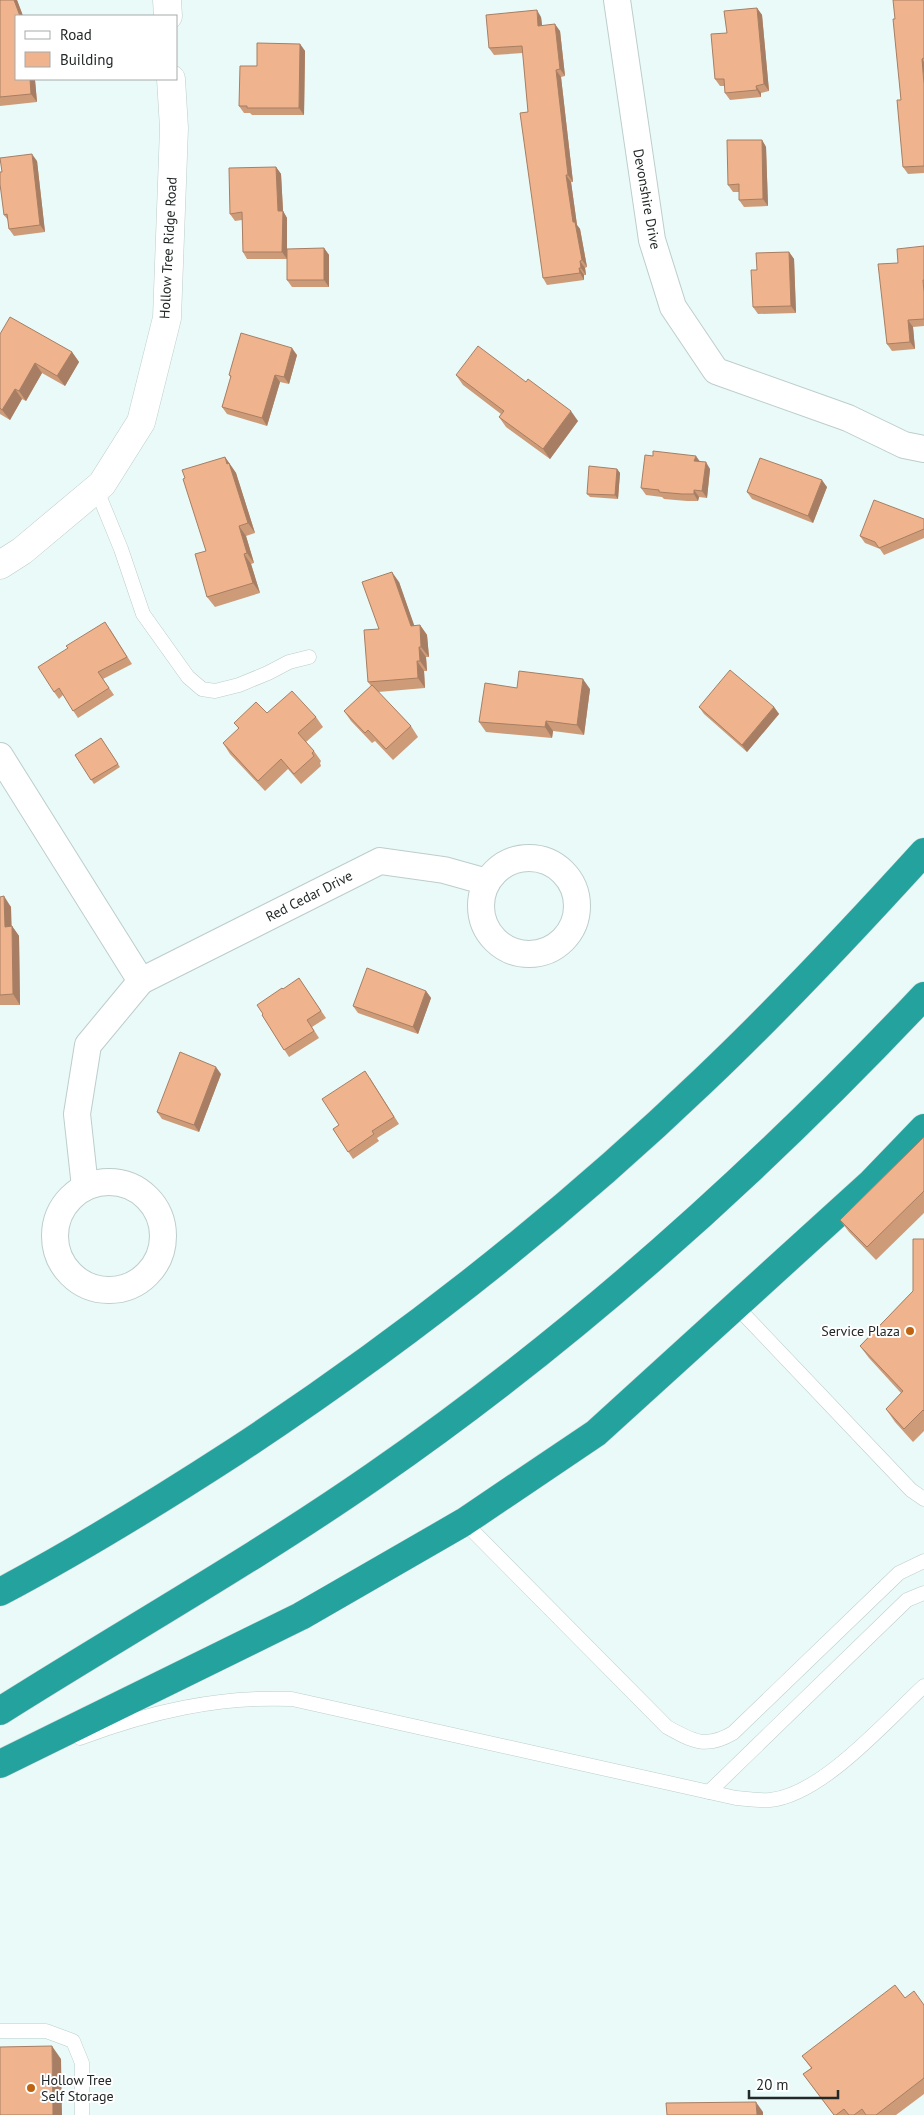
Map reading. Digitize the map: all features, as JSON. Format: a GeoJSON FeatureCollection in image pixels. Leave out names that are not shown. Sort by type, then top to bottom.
{"type":"FeatureCollection","features":[{"type":"Feature","properties":{"kind":"highway"},"geometry":{"type":"LineString","coordinates":[[0,1592],[101,1535],[225,1458],[355,1369],[458,1293],[543,1224],[704,1081],[856,927],[924,852]]}},
{"type":"Feature","properties":{"kind":"highway"},"geometry":{"type":"LineString","coordinates":[[0,1711],[292,1531],[375,1475],[512,1374],[635,1274],[719,1200],[799,1125],[924,996]]}},
{"type":"Feature","properties":{"kind":"highway"},"geometry":{"type":"LineString","coordinates":[[0,1766],[300,1616],[464,1522],[596,1433],[872,1182],[924,1128]]}},
{"type":"Feature","properties":{"kind":"main road"},"geometry":{"type":"LineString","coordinates":[[167,0],[168,15]]}},
{"type":"Feature","properties":{"kind":"main road","name":"Hollow Tree Ridge Road"},"geometry":{"type":"LineString","coordinates":[[0,565],[22,551],[102,484],[141,422],[167,318],[174,128],[171,80]]}},
{"type":"Feature","properties":{"kind":"street","name":"Devonshire Drive"},"geometry":{"type":"LineString","coordinates":[[617,0],[652,240],[673,307],[678,315],[716,370],[848,418],[904,445],[924,449]]}},
{"type":"Feature","properties":{"kind":"street"},"geometry":{"type":"LineString","coordinates":[[0,756],[141,981]]}},
{"type":"Feature","properties":{"kind":"street","name":"Red Cedar Drive"},"geometry":{"type":"LineString","coordinates":[[85,1187],[77,1114],[88,1045],[141,981],[380,861],[444,870],[487,882]]}},
{"type":"Feature","properties":{"kind":"street"},"geometry":{"type":"LineString","coordinates":[[105,1182],[125,1184],[143,1193],[156,1208],[163,1227],[163,1247],[155,1266],[141,1281],[123,1289],[103,1290],[84,1285],[68,1272],[57,1255],[54,1235],[58,1216],[69,1199],[85,1187],[105,1182]]}},
{"type":"Feature","properties":{"kind":"lane"},"geometry":{"type":"LineString","coordinates":[[96,488],[121,549],[143,614],[188,677],[202,689],[215,691],[238,684],[268,673],[289,662],[309,656]]}},
{"type":"Feature","properties":{"kind":"lane"},"geometry":{"type":"LineString","coordinates":[[736,1306],[911,1490],[924,1499]]}},
{"type":"Feature","properties":{"kind":"lane"},"geometry":{"type":"LineString","coordinates":[[464,1522],[668,1726],[697,1742],[722,1740],[733,1733],[898,1573],[924,1561]]}},
{"type":"Feature","properties":{"kind":"lane"},"geometry":{"type":"LineString","coordinates":[[709,1792],[907,1600],[924,1593]]}},
{"type":"Feature","properties":{"kind":"lane"},"geometry":{"type":"LineString","coordinates":[[0,1766],[118,1724],[207,1702],[257,1698],[292,1699],[736,1798],[763,1800],[788,1796],[806,1789],[835,1770],[924,1686]]}},
{"type":"Feature","properties":{"kind":"lane"},"geometry":{"type":"LineString","coordinates":[[0,2031],[46,2030],[73,2040],[82,2064],[82,2115]]}},
{"type":"Feature","properties":{"kind":"building"},"geometry":{"type":"Polygon","coordinates":[[[0,0],[14,0],[20,15],[15,15],[15,80],[30,80],[31,94],[0,97],[0,0]]]}},
{"type":"Feature","properties":{"kind":"building"},"geometry":{"type":"Polygon","coordinates":[[[893,0],[924,0],[924,58],[922,59],[924,84],[924,166],[903,167],[897,100],[901,100],[893,19],[895,19],[893,0]]]}},
{"type":"Feature","properties":{"kind":"building"},"geometry":{"type":"Polygon","coordinates":[[[757,8],[764,84],[756,86],[757,90],[725,93],[724,79],[715,79],[711,34],[727,33],[724,11],[757,8]]]}},
{"type":"Feature","properties":{"kind":"building"},"geometry":{"type":"Polygon","coordinates":[[[537,10],[538,26],[555,24],[560,69],[556,70],[568,175],[566,175],[573,222],[575,222],[582,260],[580,261],[580,273],[543,278],[520,113],[528,112],[522,46],[489,48],[486,15],[537,10]]]}},
{"type":"Feature","properties":{"kind":"building"},"geometry":{"type":"Polygon","coordinates":[[[257,43],[300,44],[299,108],[247,108],[247,106],[239,106],[240,66],[257,66],[257,43]]]}},
{"type":"Feature","properties":{"kind":"building"},"geometry":{"type":"Polygon","coordinates":[[[727,140],[762,140],[763,199],[739,200],[739,184],[728,185],[727,140]]]}},
{"type":"Feature","properties":{"kind":"building"},"geometry":{"type":"Polygon","coordinates":[[[32,154],[40,225],[9,229],[7,214],[4,215],[0,184],[0,172],[2,172],[0,158],[32,154]]]}},
{"type":"Feature","properties":{"kind":"building"},"geometry":{"type":"Polygon","coordinates":[[[276,167],[278,211],[283,211],[282,252],[243,252],[242,212],[230,214],[229,168],[276,167]]]}},
{"type":"Feature","properties":{"kind":"building"},"geometry":{"type":"Polygon","coordinates":[[[924,246],[924,319],[908,320],[910,342],[887,344],[878,264],[898,263],[897,249],[924,246]]]}},
{"type":"Feature","properties":{"kind":"building"},"geometry":{"type":"Polygon","coordinates":[[[324,248],[324,280],[287,280],[287,249],[324,248]]]}},
{"type":"Feature","properties":{"kind":"building"},"geometry":{"type":"Polygon","coordinates":[[[789,252],[791,306],[753,307],[751,270],[757,270],[756,253],[789,252]]]}},
{"type":"Feature","properties":{"kind":"building"},"geometry":{"type":"Polygon","coordinates":[[[10,317],[72,352],[57,376],[35,363],[19,391],[15,389],[2,410],[0,408],[0,334],[10,317]]]}},
{"type":"Feature","properties":{"kind":"building"},"geometry":{"type":"Polygon","coordinates":[[[241,333],[292,348],[284,377],[275,375],[262,418],[222,407],[241,333]]]}},
{"type":"Feature","properties":{"kind":"building"},"geometry":{"type":"Polygon","coordinates":[[[478,346],[526,382],[528,379],[571,411],[543,449],[499,417],[504,411],[456,375],[478,346]]]}},
{"type":"Feature","properties":{"kind":"building"},"geometry":{"type":"Polygon","coordinates":[[[653,451],[696,456],[694,461],[706,462],[702,491],[694,490],[694,494],[682,494],[641,488],[645,455],[653,456],[653,451]]]}},
{"type":"Feature","properties":{"kind":"building"},"geometry":{"type":"Polygon","coordinates":[[[225,457],[227,464],[229,463],[248,523],[239,526],[247,553],[244,554],[253,583],[207,597],[195,554],[206,551],[183,479],[185,478],[182,470],[225,457]]]}},
{"type":"Feature","properties":{"kind":"building"},"geometry":{"type":"Polygon","coordinates":[[[760,458],[822,480],[808,516],[747,492],[760,458]]]}},
{"type":"Feature","properties":{"kind":"building"},"geometry":{"type":"Polygon","coordinates":[[[589,466],[617,469],[615,495],[587,494],[589,466]]]}},
{"type":"Feature","properties":{"kind":"building"},"geometry":{"type":"Polygon","coordinates":[[[874,500],[924,519],[924,529],[879,548],[875,542],[860,536],[874,500]]]}},
{"type":"Feature","properties":{"kind":"building"},"geometry":{"type":"Polygon","coordinates":[[[392,572],[411,626],[420,625],[421,647],[419,647],[420,661],[417,661],[418,678],[368,682],[364,630],[379,629],[362,582],[392,572]]]}},
{"type":"Feature","properties":{"kind":"building"},"geometry":{"type":"Polygon","coordinates":[[[105,622],[127,657],[98,672],[109,688],[73,711],[59,688],[54,692],[38,667],[68,648],[66,646],[105,622]]]}},
{"type":"Feature","properties":{"kind":"building"},"geometry":{"type":"Polygon","coordinates":[[[730,670],[774,707],[742,745],[699,707],[730,670]]]}},
{"type":"Feature","properties":{"kind":"building"},"geometry":{"type":"Polygon","coordinates":[[[519,671],[583,679],[577,725],[546,721],[545,727],[479,722],[485,683],[517,688],[519,671]]]}},
{"type":"Feature","properties":{"kind":"building"},"geometry":{"type":"Polygon","coordinates":[[[372,685],[411,726],[386,749],[368,730],[365,733],[344,711],[372,685]]]}},
{"type":"Feature","properties":{"kind":"building"},"geometry":{"type":"Polygon","coordinates":[[[292,691],[316,717],[298,733],[314,751],[312,753],[314,756],[294,774],[281,759],[258,781],[223,743],[239,728],[234,723],[256,702],[267,713],[292,691]]]}},
{"type":"Feature","properties":{"kind":"building"},"geometry":{"type":"Polygon","coordinates":[[[101,738],[118,764],[91,780],[75,755],[101,738]]]}},
{"type":"Feature","properties":{"kind":"building"},"geometry":{"type":"Polygon","coordinates":[[[4,896],[5,927],[12,926],[13,994],[0,995],[0,897],[4,896]]]}},
{"type":"Feature","properties":{"kind":"building"},"geometry":{"type":"Polygon","coordinates":[[[367,968],[426,991],[413,1027],[353,1006],[367,968]]]}},
{"type":"Feature","properties":{"kind":"building"},"geometry":{"type":"Polygon","coordinates":[[[299,978],[321,1011],[307,1020],[314,1031],[284,1050],[257,1005],[299,978]]]}},
{"type":"Feature","properties":{"kind":"building"},"geometry":{"type":"Polygon","coordinates":[[[180,1052],[216,1067],[194,1125],[157,1112],[180,1052]]]}},
{"type":"Feature","properties":{"kind":"building"},"geometry":{"type":"Polygon","coordinates":[[[365,1071],[394,1117],[372,1131],[374,1134],[348,1152],[333,1129],[339,1125],[322,1099],[365,1071]]]}},
{"type":"Feature","properties":{"kind":"building"},"geometry":{"type":"Polygon","coordinates":[[[924,1137],[924,1191],[867,1247],[840,1220],[924,1137]]]}},
{"type":"Feature","properties":{"kind":"building","name":"Service Plaza"},"geometry":{"type":"Polygon","coordinates":[[[913,1239],[924,1239],[924,1411],[904,1429],[886,1409],[903,1391],[860,1346],[913,1291],[913,1239]]]}},
{"type":"Feature","properties":{"kind":"building"},"geometry":{"type":"Polygon","coordinates":[[[895,1985],[905,1998],[914,1991],[924,2005],[924,2078],[876,2115],[866,2115],[862,2109],[854,2115],[849,2115],[844,2109],[834,2115],[803,2074],[812,2068],[802,2056],[895,1985]]]}},
{"type":"Feature","properties":{"kind":"building","name":"Hollow Tree Self Storage"},"geometry":{"type":"Polygon","coordinates":[[[52,2046],[53,2115],[0,2115],[0,2047],[52,2046]]]}},
{"type":"Feature","properties":{"kind":"building"},"geometry":{"type":"Polygon","coordinates":[[[756,2102],[757,2115],[667,2115],[666,2103],[756,2102]]]}},
{"type":"Feature","properties":{"kind":"place","name":"Service Plaza"},"geometry":{"type":"Point","coordinates":[910,1331]}},
{"type":"Feature","properties":{"kind":"place","name":"Hollow Tree Self Storage"},"geometry":{"type":"Point","coordinates":[31,2088]}}]}
